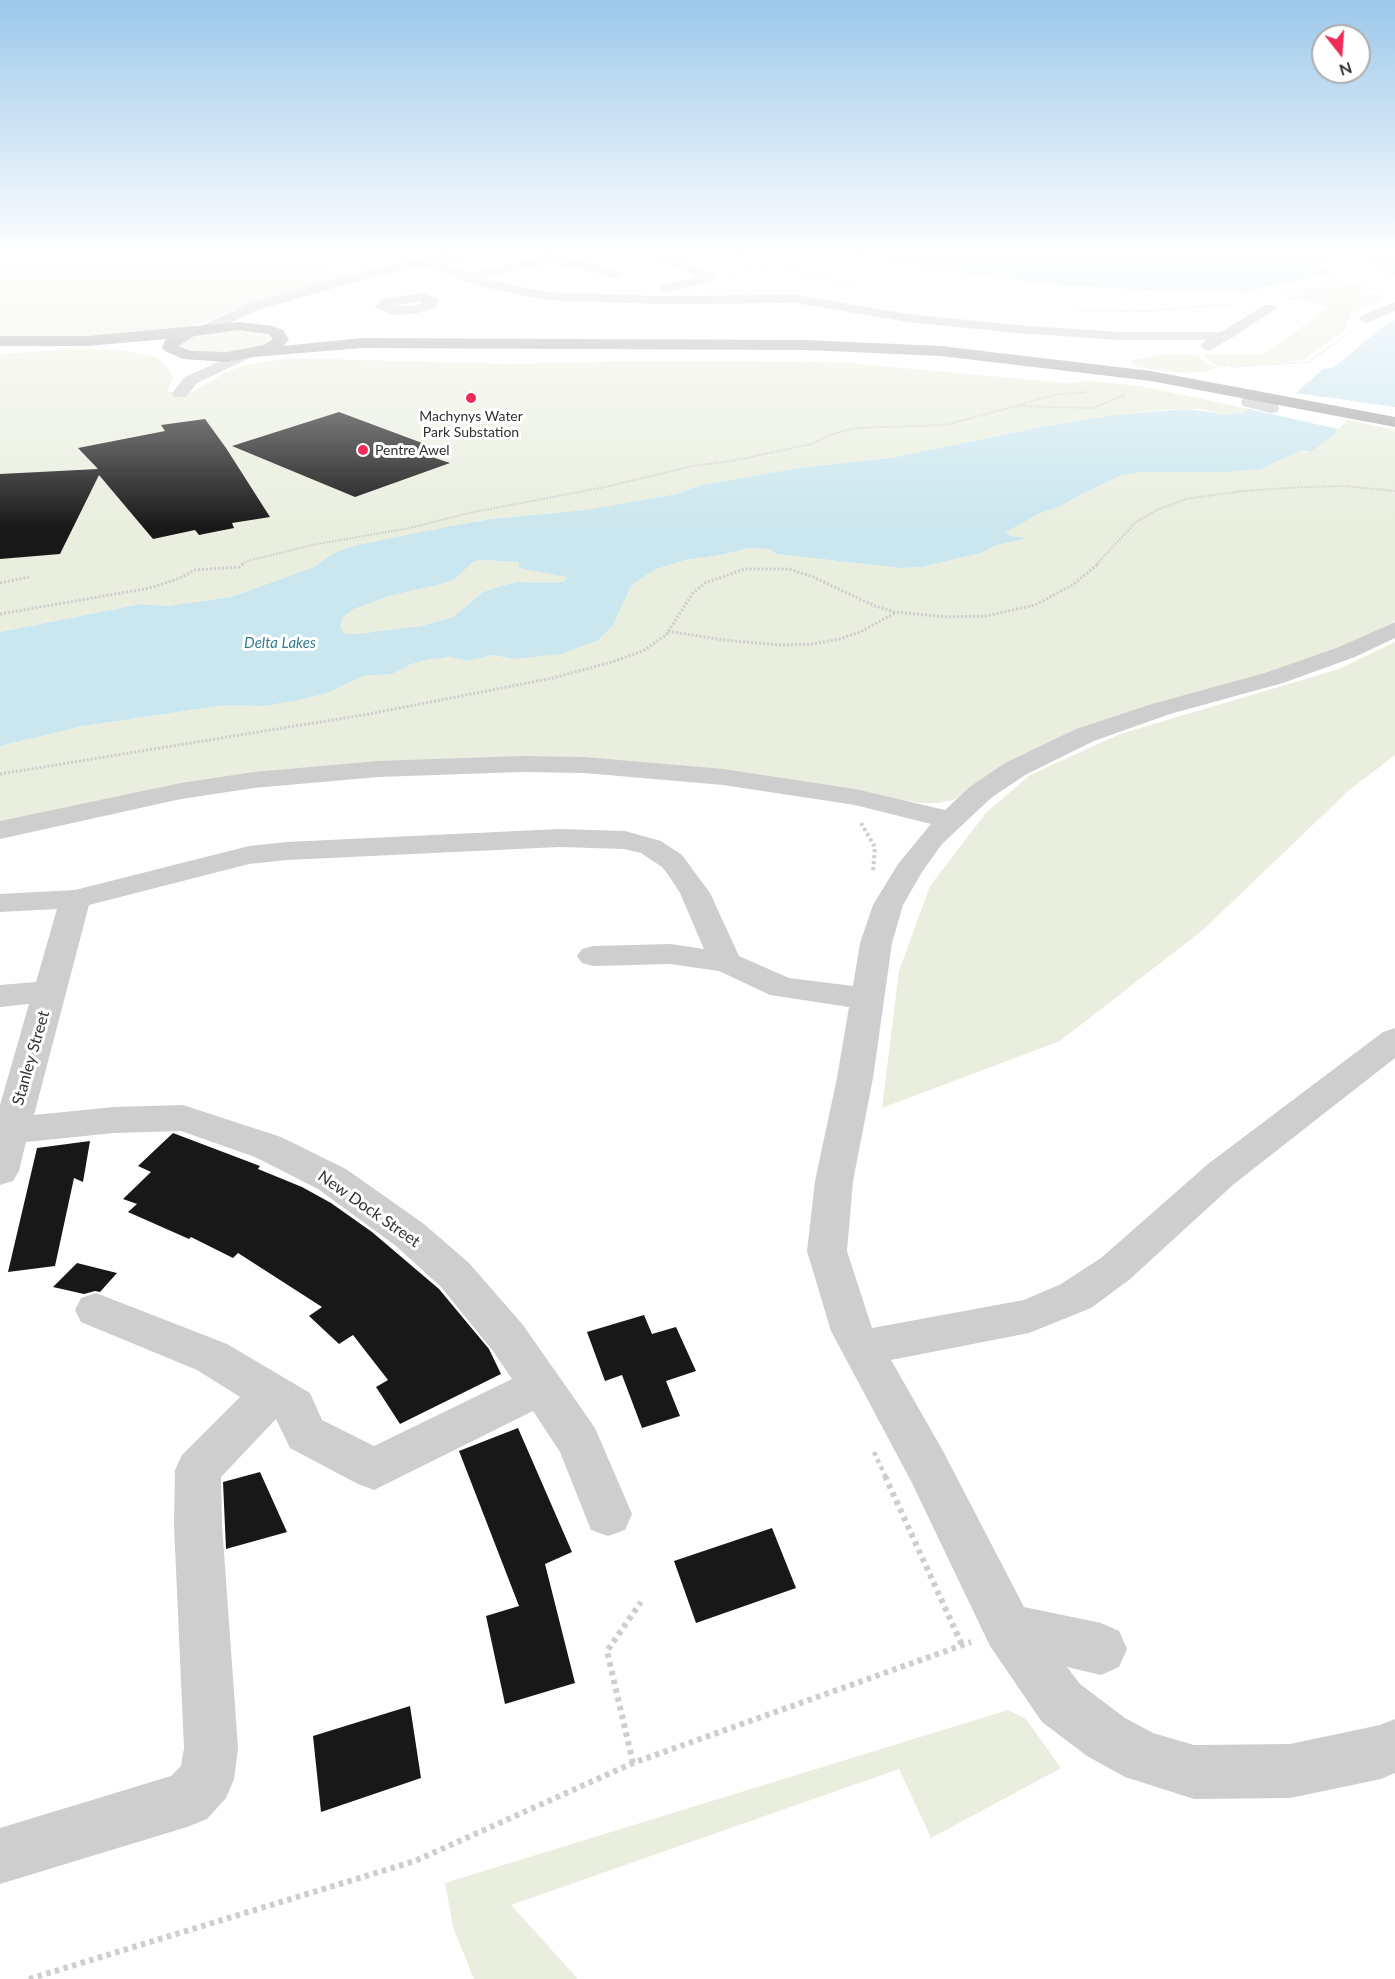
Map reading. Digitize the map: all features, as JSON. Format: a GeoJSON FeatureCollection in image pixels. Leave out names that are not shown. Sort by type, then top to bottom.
{"type":"FeatureCollection","features":[{"type":"Feature","properties":{"kind":"main road"},"geometry":{"type":"LineString","coordinates":[[105,343],[211,358],[358,343]]}},
{"type":"Feature","properties":{"kind":"main road"},"geometry":{"type":"LineString","coordinates":[[171,343],[170,348],[176,353]]}},
{"type":"Feature","properties":{"kind":"main road"},"geometry":{"type":"LineString","coordinates":[[250,354],[278,343]]}},
{"type":"Feature","properties":{"kind":"main road"},"geometry":{"type":"LineString","coordinates":[[485,343],[711,344],[952,352],[1151,376],[1266,400],[1395,423]]}},
{"type":"Feature","properties":{"kind":"street"},"geometry":{"type":"LineString","coordinates":[[1208,346],[1212,343]]}},
{"type":"Feature","properties":{"kind":"street"},"geometry":{"type":"LineString","coordinates":[[176,353],[186,386],[250,354]]}},
{"type":"Feature","properties":{"kind":"street"},"geometry":{"type":"LineString","coordinates":[[1395,629],[1347,652],[1274,678],[1161,709],[1085,735],[1015,769],[981,792],[932,838],[908,870],[888,905],[876,943],[855,1078],[834,1181],[826,1251],[852,1331],[927,1466],[1008,1628],[1061,1703],[1106,1737],[1144,1758],[1194,1772],[1290,1771],[1381,1752],[1395,1746]]}},
{"type":"Feature","properties":{"kind":"street"},"geometry":{"type":"LineString","coordinates":[[0,830],[181,791],[254,780],[378,769],[522,764],[584,765],[723,777],[855,797],[951,820]]}},
{"type":"Feature","properties":{"kind":"street"},"geometry":{"type":"LineString","coordinates":[[0,903],[75,899],[210,864],[259,854],[559,838],[625,840],[651,847],[672,861],[681,871],[695,894],[726,962]]}},
{"type":"Feature","properties":{"kind":"street"},"geometry":{"type":"LineString","coordinates":[[50,992],[75,899]]}},
{"type":"Feature","properties":{"kind":"street"},"geometry":{"type":"LineString","coordinates":[[593,956],[670,954],[726,962],[782,988],[867,999]]}},
{"type":"Feature","properties":{"kind":"street","name":"Stanley Street"},"geometry":{"type":"LineString","coordinates":[[0,996],[50,992],[5,1132],[0,1171]]}},
{"type":"Feature","properties":{"kind":"street"},"geometry":{"type":"LineString","coordinates":[[861,1348],[1029,1316],[1076,1296],[1115,1269],[1221,1174],[1395,1040]]}},
{"type":"Feature","properties":{"kind":"street","name":"New Dock Street"},"geometry":{"type":"LineString","coordinates":[[5,1132],[114,1120],[183,1118],[268,1147],[332,1179],[410,1235],[455,1275],[508,1338],[579,1442],[608,1514]]}},
{"type":"Feature","properties":{"kind":"street"},"geometry":{"type":"LineString","coordinates":[[96,1310],[212,1357],[294,1407],[306,1434],[374,1469],[541,1386]]}},
{"type":"Feature","properties":{"kind":"street"},"geometry":{"type":"LineString","coordinates":[[0,1856],[187,1799],[207,1779],[211,1748],[198,1525],[198,1470],[272,1394]]}},
{"type":"Feature","properties":{"kind":"street"},"geometry":{"type":"LineString","coordinates":[[1008,1628],[1101,1649]]}},
{"type":"Feature","properties":{"kind":"path"},"geometry":{"type":"LineString","coordinates":[[1225,369],[1309,362],[1334,343]]}},
{"type":"Feature","properties":{"kind":"path"},"geometry":{"type":"LineString","coordinates":[[0,614],[150,588],[180,578],[195,570],[239,567],[247,561],[317,544],[410,528],[469,513],[605,487],[693,466],[732,461],[811,444],[849,429],[873,426],[925,428],[945,425],[1054,395],[1091,391]]}},
{"type":"Feature","properties":{"kind":"path"},"geometry":{"type":"LineString","coordinates":[[1016,406],[1093,408],[1130,393]]}},
{"type":"Feature","properties":{"kind":"path"},"geometry":{"type":"LineString","coordinates":[[0,774],[369,714],[553,678],[612,662],[643,651],[668,631],[693,593],[705,583],[745,569],[789,569],[813,577],[875,606],[895,612],[938,616],[986,616],[1035,605],[1065,589],[1105,558],[1122,534],[1136,522],[1157,510],[1186,499],[1242,491],[1305,487],[1344,486],[1395,491]]}},
{"type":"Feature","properties":{"kind":"path"},"geometry":{"type":"LineString","coordinates":[[0,583],[29,577]]}},
{"type":"Feature","properties":{"kind":"path"},"geometry":{"type":"LineString","coordinates":[[668,631],[734,641],[781,645],[812,644],[840,639],[860,632],[895,612]]}},
{"type":"Feature","properties":{"kind":"path"},"geometry":{"type":"LineString","coordinates":[[633,1763],[607,1651],[641,1602]]}},
{"type":"Feature","properties":{"kind":"path"},"geometry":{"type":"LineString","coordinates":[[29,1979],[415,1861],[633,1763],[1008,1628]]}},
{"type":"Feature","properties":{"kind":"green space"},"geometry":{"type":"Polygon","coordinates":[[[180,343],[270,343],[266,346],[206,355],[180,349],[178,346],[180,343]]]}},
{"type":"Feature","properties":{"kind":"green space"},"geometry":{"type":"Polygon","coordinates":[[[1278,343],[1327,343],[1305,359],[1288,362],[1222,367],[1213,364],[1203,355],[1262,355],[1278,343]]]}},
{"type":"Feature","properties":{"kind":"green space","name":"Pentre Awel"},"geometry":{"type":"Polygon","coordinates":[[[79,349],[121,350],[157,357],[171,371],[173,379],[167,392],[192,392],[228,371],[247,365],[288,358],[509,364],[639,361],[838,362],[1066,383],[1090,381],[1141,386],[1249,409],[1241,414],[1231,415],[1198,409],[1175,409],[1114,415],[890,458],[798,468],[701,485],[676,494],[585,510],[490,519],[352,546],[334,553],[314,567],[231,597],[167,606],[140,604],[0,632],[0,354],[79,349]]]}},
{"type":"Feature","properties":{"kind":"green space"},"geometry":{"type":"Polygon","coordinates":[[[1159,355],[1197,355],[1205,363],[1217,368],[1203,372],[1180,373],[1137,367],[1130,361],[1159,355]]]}},
{"type":"Feature","properties":{"kind":"green space"},"geometry":{"type":"Polygon","coordinates":[[[1347,420],[1395,430],[1395,621],[1343,648],[1250,681],[1107,720],[956,799],[938,803],[919,803],[795,781],[382,763],[0,824],[0,746],[83,726],[226,705],[263,706],[295,701],[328,693],[363,676],[391,674],[426,660],[450,657],[468,661],[493,655],[513,659],[613,625],[631,586],[654,570],[685,560],[749,548],[769,549],[776,554],[900,568],[922,567],[981,553],[996,545],[1023,537],[1010,536],[1006,532],[1011,527],[1063,505],[1120,476],[1142,472],[1261,469],[1300,451],[1306,452],[1336,432],[1347,420]]]}},
{"type":"Feature","properties":{"kind":"green space"},"geometry":{"type":"Polygon","coordinates":[[[480,560],[521,562],[519,568],[567,576],[565,581],[555,583],[518,582],[498,586],[483,592],[453,617],[421,626],[356,634],[344,633],[339,627],[343,617],[354,609],[389,596],[442,584],[456,578],[473,562],[480,560]]]}},
{"type":"Feature","properties":{"kind":"green space"},"geometry":{"type":"Polygon","coordinates":[[[1395,642],[1395,755],[1347,792],[1204,929],[1060,1041],[882,1108],[899,971],[930,886],[986,813],[1030,775],[1120,734],[1339,669],[1395,642]]]}},
{"type":"Feature","properties":{"kind":"green space"},"geometry":{"type":"Polygon","coordinates":[[[1008,1710],[1026,1719],[1061,1768],[931,1838],[899,1769],[511,1905],[578,1979],[474,1979],[453,1927],[445,1883],[1008,1710]]]}},
{"type":"Feature","properties":{"kind":"water"},"geometry":{"type":"Polygon","coordinates":[[[1363,343],[1395,343],[1395,407],[1296,393],[1323,369],[1333,368],[1363,343]]]}},
{"type":"Feature","properties":{"kind":"water","name":"Delta Lakes"},"geometry":{"type":"Polygon","coordinates":[[[1186,409],[1231,415],[1241,414],[1249,409],[1338,429],[1333,436],[1312,451],[1300,451],[1261,469],[1224,472],[1142,472],[1120,476],[1063,505],[1038,514],[1006,532],[1010,536],[1023,537],[1022,539],[996,545],[981,553],[922,567],[900,568],[776,554],[769,549],[749,548],[685,560],[654,570],[631,586],[613,625],[598,640],[561,654],[513,659],[493,655],[468,661],[450,657],[426,660],[409,665],[392,674],[363,676],[328,693],[295,701],[263,706],[226,705],[83,726],[0,746],[0,632],[140,604],[167,606],[231,597],[314,567],[334,553],[352,546],[452,526],[491,519],[585,510],[676,494],[701,485],[798,468],[890,458],[1114,415],[1186,409]],[[480,560],[473,562],[456,578],[442,584],[389,596],[354,609],[343,617],[340,627],[344,633],[356,634],[421,626],[453,617],[483,592],[499,586],[518,582],[555,583],[565,581],[567,577],[519,568],[519,562],[480,560]]]}},
{"type":"Feature","properties":{"kind":"building"},"geometry":{"type":"Polygon","coordinates":[[[339,412],[449,453],[435,458],[450,463],[355,497],[232,446],[339,412]]]}},
{"type":"Feature","properties":{"kind":"building"},"geometry":{"type":"Polygon","coordinates":[[[205,419],[270,517],[232,523],[234,528],[199,535],[195,530],[153,539],[99,475],[60,554],[0,559],[0,474],[98,469],[78,448],[165,431],[161,425],[205,419]]]}},
{"type":"Feature","properties":{"kind":"building"},"geometry":{"type":"Polygon","coordinates":[[[173,1133],[260,1166],[258,1169],[302,1187],[331,1203],[372,1232],[439,1289],[489,1349],[501,1374],[400,1424],[376,1387],[388,1380],[353,1335],[339,1344],[309,1316],[322,1307],[238,1253],[233,1258],[191,1237],[189,1239],[128,1212],[137,1204],[123,1199],[151,1172],[138,1166],[173,1133]]]}},
{"type":"Feature","properties":{"kind":"building"},"geometry":{"type":"Polygon","coordinates":[[[90,1141],[83,1182],[74,1178],[55,1266],[8,1272],[37,1148],[90,1141]]]}},
{"type":"Feature","properties":{"kind":"building"},"geometry":{"type":"Polygon","coordinates":[[[77,1263],[117,1273],[100,1292],[84,1294],[53,1287],[77,1263]]]}},
{"type":"Feature","properties":{"kind":"building"},"geometry":{"type":"Polygon","coordinates":[[[644,1315],[652,1334],[676,1327],[696,1371],[666,1381],[680,1416],[642,1428],[622,1375],[605,1381],[587,1332],[644,1315]]]}},
{"type":"Feature","properties":{"kind":"building"},"geometry":{"type":"Polygon","coordinates":[[[518,1428],[572,1552],[545,1564],[575,1683],[505,1704],[486,1616],[519,1606],[459,1451],[518,1428]]]}},
{"type":"Feature","properties":{"kind":"building"},"geometry":{"type":"Polygon","coordinates":[[[260,1472],[287,1532],[226,1549],[223,1482],[260,1472]]]}},
{"type":"Feature","properties":{"kind":"building"},"geometry":{"type":"Polygon","coordinates":[[[772,1528],[796,1588],[696,1623],[674,1561],[772,1528]]]}},
{"type":"Feature","properties":{"kind":"building"},"geometry":{"type":"Polygon","coordinates":[[[410,1706],[421,1778],[321,1812],[313,1736],[410,1706]]]}},
{"type":"Feature","properties":{"kind":"place","name":"Machynys Water Park Substation"},"geometry":{"type":"Point","coordinates":[471,398]}},
{"type":"Feature","properties":{"kind":"place","name":"Pentre Awel"},"geometry":{"type":"Point","coordinates":[363,450]}}]}
